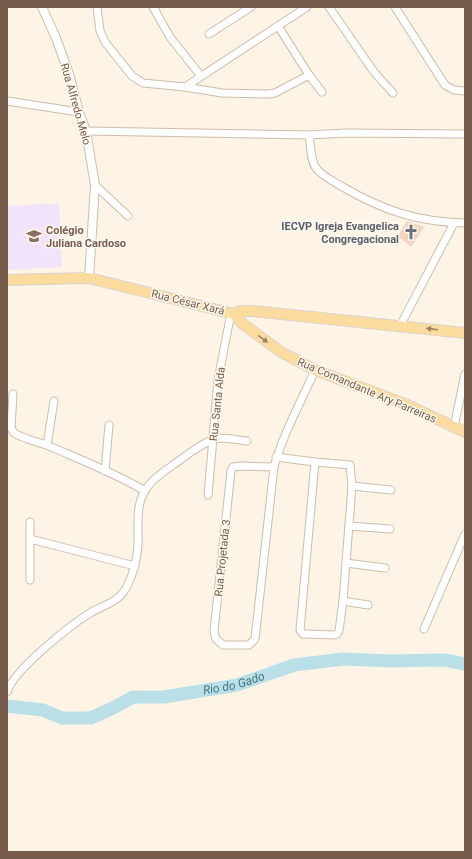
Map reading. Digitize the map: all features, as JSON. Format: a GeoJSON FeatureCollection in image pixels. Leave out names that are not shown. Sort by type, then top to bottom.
{"type":"FeatureCollection","features":[{"type":"Feature","properties":{"kind":"main road","name":"Rua César Xará"},"geometry":{"type":"LineString","coordinates":[[7,280],[89,278],[233,313],[239,311],[253,311],[465,333]]}},
{"type":"Feature","properties":{"kind":"main road"},"geometry":{"type":"LineString","coordinates":[[248,328],[248,319],[253,311]]}},
{"type":"Feature","properties":{"kind":"main road","name":"Rua Comandante Ary Parreiras"},"geometry":{"type":"LineString","coordinates":[[233,313],[248,328],[281,352],[315,370],[405,404],[465,432]]}},
{"type":"Feature","properties":{"kind":"street","name":"Rua Alfredo Melo"},"geometry":{"type":"LineString","coordinates":[[42,7],[64,60],[86,131],[95,185],[89,278]]}},
{"type":"Feature","properties":{"kind":"street"},"geometry":{"type":"LineString","coordinates":[[97,7],[100,31],[105,42],[118,59],[137,80],[143,84],[185,87],[222,93],[268,94],[275,93],[308,75]]}},
{"type":"Feature","properties":{"kind":"street"},"geometry":{"type":"LineString","coordinates":[[153,7],[170,37],[201,76]]}},
{"type":"Feature","properties":{"kind":"street"},"geometry":{"type":"LineString","coordinates":[[210,34],[251,7]]}},
{"type":"Feature","properties":{"kind":"street"},"geometry":{"type":"LineString","coordinates":[[185,87],[307,7]]}},
{"type":"Feature","properties":{"kind":"street"},"geometry":{"type":"LineString","coordinates":[[329,7],[374,72],[393,92]]}},
{"type":"Feature","properties":{"kind":"street"},"geometry":{"type":"LineString","coordinates":[[395,7],[445,85],[454,90],[465,91]]}},
{"type":"Feature","properties":{"kind":"street"},"geometry":{"type":"LineString","coordinates":[[278,26],[308,75],[322,92]]}},
{"type":"Feature","properties":{"kind":"street"},"geometry":{"type":"LineString","coordinates":[[7,102],[79,112]]}},
{"type":"Feature","properties":{"kind":"street"},"geometry":{"type":"LineString","coordinates":[[86,131],[309,135],[346,133],[465,134]]}},
{"type":"Feature","properties":{"kind":"street"},"geometry":{"type":"LineString","coordinates":[[309,135],[316,168],[329,179],[392,211],[427,220],[465,223]]}},
{"type":"Feature","properties":{"kind":"street"},"geometry":{"type":"LineString","coordinates":[[95,185],[128,216]]}},
{"type":"Feature","properties":{"kind":"street"},"geometry":{"type":"LineString","coordinates":[[400,326],[454,223]]}},
{"type":"Feature","properties":{"kind":"street","name":"Rua Santa Alda"},"geometry":{"type":"LineString","coordinates":[[208,495],[218,380],[233,313]]}},
{"type":"Feature","properties":{"kind":"street"},"geometry":{"type":"LineString","coordinates":[[274,467],[276,457],[315,370]]}},
{"type":"Feature","properties":{"kind":"street"},"geometry":{"type":"LineString","coordinates":[[454,427],[465,374]]}},
{"type":"Feature","properties":{"kind":"street"},"geometry":{"type":"LineString","coordinates":[[12,394],[12,431],[17,435],[47,445],[105,471],[145,492]]}},
{"type":"Feature","properties":{"kind":"street"},"geometry":{"type":"LineString","coordinates":[[47,445],[54,401]]}},
{"type":"Feature","properties":{"kind":"street"},"geometry":{"type":"LineString","coordinates":[[105,471],[109,425]]}},
{"type":"Feature","properties":{"kind":"street"},"geometry":{"type":"LineString","coordinates":[[7,692],[11,683],[18,675],[50,643],[90,613],[121,595],[127,586],[135,566],[139,539],[137,521],[141,500],[149,485],[186,455],[213,440],[219,438],[246,441]]}},
{"type":"Feature","properties":{"kind":"street"},"geometry":{"type":"LineString","coordinates":[[276,457],[350,465],[352,486],[343,601],[339,630],[335,635],[305,634],[301,632],[315,462]]}},
{"type":"Feature","properties":{"kind":"street","name":"Rua Projetada 3"},"geometry":{"type":"LineString","coordinates":[[240,466],[274,467],[257,634],[254,642],[249,645],[223,646],[216,639],[214,631],[231,472],[233,467],[240,466]]}},
{"type":"Feature","properties":{"kind":"street"},"geometry":{"type":"LineString","coordinates":[[352,486],[392,490]]}},
{"type":"Feature","properties":{"kind":"street"},"geometry":{"type":"LineString","coordinates":[[30,522],[30,580]]}},
{"type":"Feature","properties":{"kind":"street"},"geometry":{"type":"LineString","coordinates":[[349,526],[390,529]]}},
{"type":"Feature","properties":{"kind":"street"},"geometry":{"type":"LineString","coordinates":[[424,629],[465,534]]}},
{"type":"Feature","properties":{"kind":"street"},"geometry":{"type":"LineString","coordinates":[[30,539],[135,566]]}},
{"type":"Feature","properties":{"kind":"street"},"geometry":{"type":"LineString","coordinates":[[346,563],[385,568]]}},
{"type":"Feature","properties":{"kind":"street"},"geometry":{"type":"LineString","coordinates":[[343,601],[368,605]]}},
{"type":"Feature","properties":{"kind":"shaded area","name":"Colégio Juliana Cardoso"},"geometry":{"type":"Polygon","coordinates":[[[59,203],[62,267],[7,270],[7,206],[59,203]]]}},
{"type":"Feature","properties":{"kind":"building","name":"IECVP Igreja Evangelica Congregacional"},"geometry":{"type":"Polygon","coordinates":[[[407,221],[424,227],[411,247],[398,236],[407,221]]]}},
{"type":"Feature","properties":{"kind":"waterway","name":"Rio do Gado"},"geometry":{"type":"LineString","coordinates":[[7,706],[43,710],[62,718],[91,718],[133,697],[164,697],[237,685],[294,665],[344,659],[390,661],[444,660],[465,664]]}},
{"type":"Feature","properties":{"kind":"place","name":"IECVP Igreja Evangelica Congregacional"},"geometry":{"type":"Point","coordinates":[411,232]}},
{"type":"Feature","properties":{"kind":"place","name":"Colégio Juliana Cardoso"},"geometry":{"type":"Point","coordinates":[34,236]}}]}
